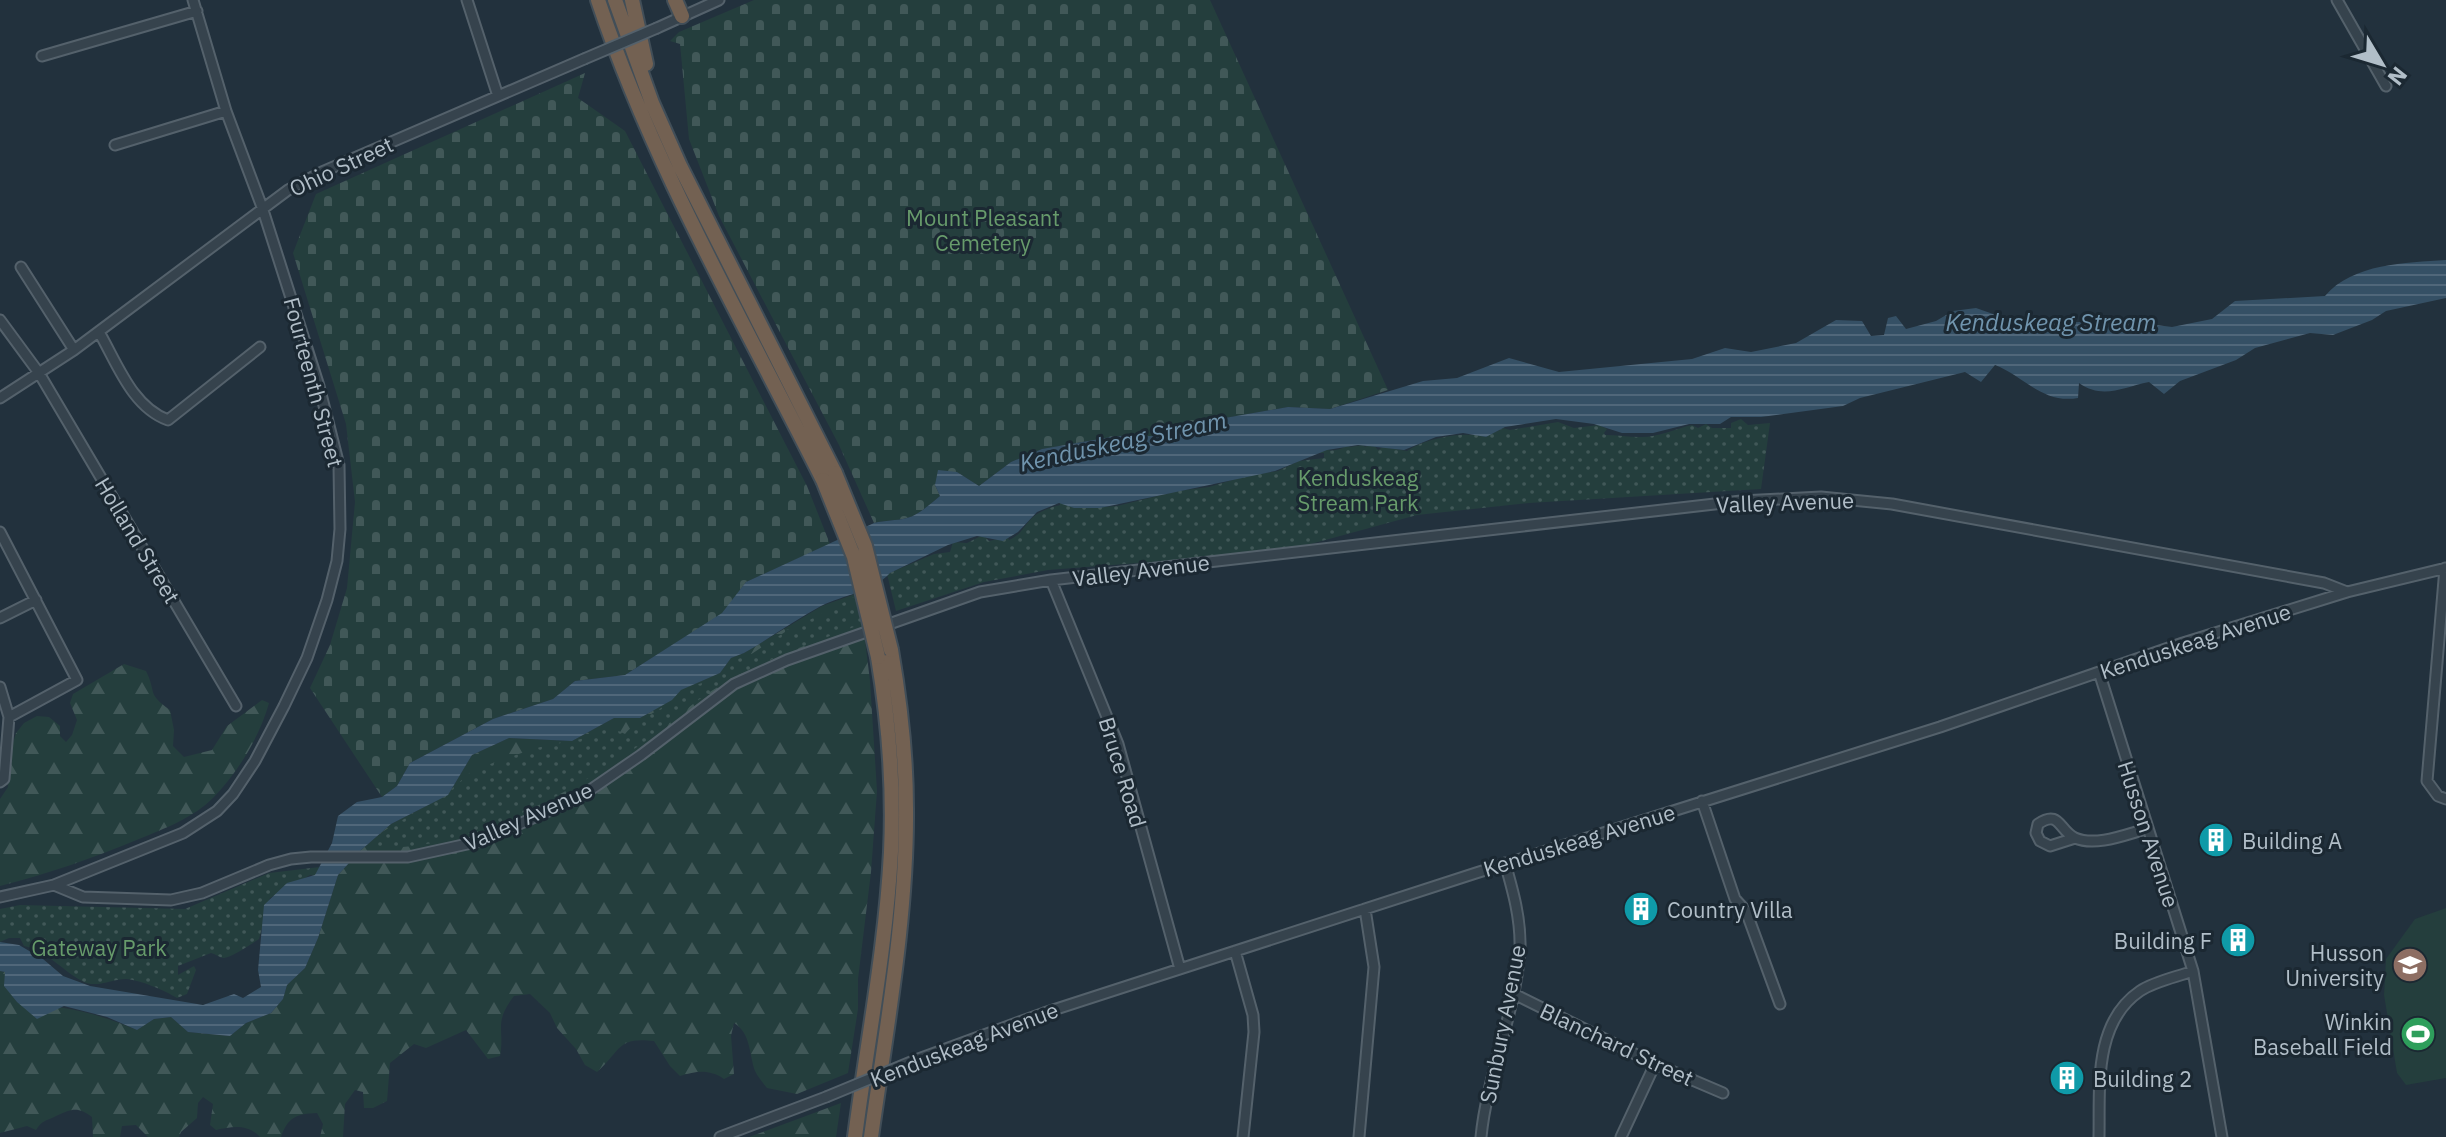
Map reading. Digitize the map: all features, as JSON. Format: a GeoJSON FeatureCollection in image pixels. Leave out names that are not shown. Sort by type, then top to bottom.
{"type":"FeatureCollection","features":[{"type":"Feature","properties":{"kind":"highway"},"geometry":{"type":"LineString","coordinates":[[615,0],[659,119],[687,182],[829,476],[884,654],[903,742],[906,823],[897,940],[871,1137]]}},
{"type":"Feature","properties":{"kind":"highway"},"geometry":{"type":"LineString","coordinates":[[632,0],[646,66],[687,182]]}},
{"type":"Feature","properties":{"kind":"highway"},"geometry":{"type":"LineString","coordinates":[[675,0],[682,16]]}},
{"type":"Feature","properties":{"kind":"highway"},"geometry":{"type":"LineString","coordinates":[[598,2],[630,90],[667,173],[829,476]]}},
{"type":"Feature","properties":{"kind":"highway"},"geometry":{"type":"LineString","coordinates":[[855,1137],[887,902],[891,850],[890,747],[884,654]]}},
{"type":"Feature","properties":{"kind":"street"},"geometry":{"type":"LineString","coordinates":[[467,0],[498,96]]}},
{"type":"Feature","properties":{"kind":"street","name":"Ohio Street"},"geometry":{"type":"LineString","coordinates":[[0,398],[99,332],[262,207],[314,176],[719,0]]}},
{"type":"Feature","properties":{"kind":"street"},"geometry":{"type":"LineString","coordinates":[[2337,0],[2386,86]]}},
{"type":"Feature","properties":{"kind":"street"},"geometry":{"type":"LineString","coordinates":[[42,56],[195,5]]}},
{"type":"Feature","properties":{"kind":"street","name":"Fourteenth Street"},"geometry":{"type":"LineString","coordinates":[[54,885],[183,833],[217,811],[233,794],[255,761],[307,658],[337,561],[339,465],[319,386],[262,207],[226,111],[195,5]]}},
{"type":"Feature","properties":{"kind":"street"},"geometry":{"type":"LineString","coordinates":[[115,145],[226,111]]}},
{"type":"Feature","properties":{"kind":"street"},"geometry":{"type":"LineString","coordinates":[[21,267],[74,350]]}},
{"type":"Feature","properties":{"kind":"street","name":"Holland Street"},"geometry":{"type":"LineString","coordinates":[[0,320],[39,373],[236,706]]}},
{"type":"Feature","properties":{"kind":"street"},"geometry":{"type":"LineString","coordinates":[[99,332],[142,405],[154,415],[168,420],[260,347]]}},
{"type":"Feature","properties":{"kind":"street","name":"Valley Avenue"},"geometry":{"type":"LineString","coordinates":[[54,885],[83,897],[171,900],[202,893],[269,865],[311,857],[408,857],[481,841],[580,797],[734,684],[787,660],[980,592],[1051,580],[1741,501],[1821,497],[1882,503],[2324,583],[2347,592]]}},
{"type":"Feature","properties":{"kind":"street"},"geometry":{"type":"LineString","coordinates":[[0,532],[77,680],[9,717]]}},
{"type":"Feature","properties":{"kind":"street"},"geometry":{"type":"LineString","coordinates":[[2446,568],[2427,781],[2438,796],[2446,799]]}},
{"type":"Feature","properties":{"kind":"street","name":"Kenduskeag Avenue"},"geometry":{"type":"LineString","coordinates":[[720,1137],[1033,1016],[1505,863],[1959,721],[2183,643],[2347,592],[2446,568]]}},
{"type":"Feature","properties":{"kind":"street","name":"Bruce Road"},"geometry":{"type":"LineString","coordinates":[[1051,580],[1118,744],[1180,969]]}},
{"type":"Feature","properties":{"kind":"street"},"geometry":{"type":"LineString","coordinates":[[0,618],[36,600]]}},
{"type":"Feature","properties":{"kind":"street","name":"Husson Avenue"},"geometry":{"type":"LineString","coordinates":[[2099,672],[2193,971],[2222,1137]]}},
{"type":"Feature","properties":{"kind":"street"},"geometry":{"type":"LineString","coordinates":[[0,687],[9,717],[4,779],[0,782]]}},
{"type":"Feature","properties":{"kind":"street"},"geometry":{"type":"LineString","coordinates":[[2433,689],[2446,687]]}},
{"type":"Feature","properties":{"kind":"street"},"geometry":{"type":"LineString","coordinates":[[1702,801],[1735,899],[1746,911],[1780,1004]]}},
{"type":"Feature","properties":{"kind":"street"},"geometry":{"type":"LineString","coordinates":[[2075,838],[2095,840],[2146,829]]}},
{"type":"Feature","properties":{"kind":"street","name":"Sunbury Avenue"},"geometry":{"type":"LineString","coordinates":[[1481,1137],[1519,957],[1516,905],[1505,863]]}},
{"type":"Feature","properties":{"kind":"street"},"geometry":{"type":"LineString","coordinates":[[0,897],[54,885]]}},
{"type":"Feature","properties":{"kind":"street"},"geometry":{"type":"LineString","coordinates":[[1359,1137],[1374,967],[1365,909]]}},
{"type":"Feature","properties":{"kind":"street"},"geometry":{"type":"LineString","coordinates":[[1235,951],[1253,1015],[1254,1032],[1243,1137]]}},
{"type":"Feature","properties":{"kind":"street"},"geometry":{"type":"LineString","coordinates":[[2099,1137],[2101,1058],[2123,1005],[2142,990],[2193,971]]}},
{"type":"Feature","properties":{"kind":"street","name":"Blanchard Street"},"geometry":{"type":"LineString","coordinates":[[1512,993],[1655,1064],[1723,1093]]}},
{"type":"Feature","properties":{"kind":"street"},"geometry":{"type":"LineString","coordinates":[[1621,1137],[1655,1064]]}},
{"type":"Feature","properties":{"kind":"green space","name":"Mount Pleasant Cemetery"},"geometry":{"type":"Polygon","coordinates":[[[754,0],[1210,0],[1388,390],[1330,409],[1288,407],[1219,419],[1171,436],[1117,436],[1042,449],[1011,462],[979,486],[957,472],[935,485],[940,496],[920,512],[907,518],[874,523],[839,445],[719,216],[689,139],[680,44],[670,41],[679,32],[754,0]]]}},
{"type":"Feature","properties":{"kind":"green space"},"geometry":{"type":"Polygon","coordinates":[[[585,73],[578,98],[625,131],[807,486],[830,544],[746,582],[723,613],[625,675],[575,681],[553,699],[493,719],[410,763],[397,786],[382,797],[310,688],[330,645],[347,588],[355,502],[346,424],[293,253],[316,194],[585,73]]]}},
{"type":"Feature","properties":{"kind":"green space","name":"Kenduskeag Stream Park"},"geometry":{"type":"Polygon","coordinates":[[[1741,419],[1748,425],[1770,423],[1761,489],[1529,503],[1417,515],[1307,545],[1242,555],[1048,570],[984,582],[896,611],[887,574],[934,554],[950,552],[953,542],[967,543],[983,535],[989,541],[1008,537],[1009,540],[1035,516],[1060,505],[1060,500],[1103,507],[1117,506],[1278,471],[1299,461],[1324,458],[1324,453],[1319,453],[1324,449],[1336,450],[1347,445],[1365,447],[1372,443],[1378,450],[1383,447],[1407,451],[1446,437],[1488,434],[1503,428],[1510,430],[1558,422],[1574,428],[1599,425],[1607,429],[1605,435],[1645,437],[1692,425],[1698,428],[1706,424],[1712,428],[1731,428],[1731,423],[1741,419]]]}},
{"type":"Feature","properties":{"kind":"green space"},"geometry":{"type":"Polygon","coordinates":[[[855,594],[870,681],[877,791],[858,979],[858,1009],[848,1073],[797,1094],[767,1088],[755,1071],[744,1032],[734,1023],[731,1036],[734,1074],[724,1079],[703,1072],[680,1076],[654,1041],[642,1040],[626,1043],[597,1072],[585,1065],[576,1049],[557,1028],[550,1013],[530,994],[514,996],[504,1013],[500,1056],[488,1059],[466,1030],[426,1048],[414,1044],[390,1063],[387,1101],[373,1108],[364,1108],[363,1092],[355,1090],[345,1104],[343,1137],[320,1137],[323,1124],[317,1113],[294,1118],[281,1137],[260,1137],[240,1127],[216,1130],[210,1125],[213,1104],[203,1097],[198,1103],[197,1118],[179,1137],[148,1137],[136,1125],[122,1126],[120,1137],[93,1137],[92,1117],[74,1110],[44,1121],[36,1130],[27,1126],[0,1133],[0,971],[5,972],[5,986],[17,1002],[78,1011],[137,1030],[154,1019],[171,1017],[188,1032],[230,1036],[246,1023],[271,1013],[283,999],[287,985],[305,968],[338,875],[391,824],[448,795],[472,755],[509,738],[572,741],[614,718],[640,718],[671,700],[680,690],[720,673],[731,658],[822,606],[855,594]]]}},
{"type":"Feature","properties":{"kind":"green space"},"geometry":{"type":"Polygon","coordinates":[[[856,596],[862,624],[772,659],[721,685],[624,756],[545,802],[489,827],[460,836],[425,844],[366,849],[382,832],[445,795],[473,770],[536,748],[581,739],[608,726],[625,734],[683,689],[721,673],[731,661],[750,655],[785,632],[785,629],[790,630],[856,596]]]}},
{"type":"Feature","properties":{"kind":"green space"},"geometry":{"type":"Polygon","coordinates":[[[124,664],[146,671],[155,696],[170,710],[173,746],[184,757],[212,750],[227,726],[262,700],[269,703],[247,753],[214,797],[179,822],[87,859],[0,886],[0,799],[8,787],[11,749],[16,733],[24,723],[37,716],[49,717],[60,726],[60,736],[66,742],[77,720],[70,703],[73,694],[124,664]]]}},
{"type":"Feature","properties":{"kind":"green space","name":"Gateway Park"},"geometry":{"type":"Polygon","coordinates":[[[320,867],[316,876],[310,875],[270,898],[259,939],[227,957],[211,953],[178,966],[178,975],[194,966],[196,970],[187,994],[177,998],[132,980],[87,983],[47,956],[24,946],[20,938],[0,942],[0,909],[20,905],[185,909],[269,873],[320,867]]]}},
{"type":"Feature","properties":{"kind":"green space","name":"Winkin Baseball Field"},"geometry":{"type":"Polygon","coordinates":[[[2446,908],[2446,1078],[2406,1085],[2397,1073],[2384,995],[2386,959],[2415,919],[2446,908]]]}},
{"type":"Feature","properties":{"kind":"green space"},"geometry":{"type":"Polygon","coordinates":[[[841,1103],[836,1137],[749,1137],[841,1103]]]}},
{"type":"Feature","properties":{"kind":"water","name":"Kenduskeag Stream"},"geometry":{"type":"Polygon","coordinates":[[[2446,260],[2446,298],[2386,311],[2372,320],[2333,335],[2310,333],[2255,348],[2236,360],[2180,381],[2164,394],[2149,382],[2105,391],[2096,391],[2079,383],[2078,398],[2054,397],[1995,365],[1981,382],[1965,372],[1860,398],[1843,406],[1761,417],[1731,417],[1720,424],[1689,424],[1653,433],[1622,433],[1594,424],[1556,419],[1505,427],[1486,437],[1463,433],[1436,437],[1404,450],[1358,445],[1327,450],[1275,471],[1100,508],[1074,508],[1059,503],[1037,512],[1018,532],[1003,541],[977,536],[948,545],[890,573],[866,589],[821,606],[731,658],[720,673],[681,690],[672,700],[640,718],[614,718],[572,741],[509,738],[472,755],[448,795],[391,824],[338,875],[305,968],[287,985],[283,999],[271,1013],[246,1023],[230,1036],[188,1032],[171,1017],[154,1019],[137,1030],[107,1017],[64,1006],[37,1019],[4,986],[5,972],[0,971],[0,942],[19,945],[63,976],[90,986],[203,1005],[234,994],[243,998],[261,987],[258,970],[264,905],[287,883],[315,875],[332,843],[338,816],[357,802],[382,797],[397,786],[410,763],[493,719],[553,699],[575,681],[625,675],[722,613],[746,582],[874,523],[916,514],[940,496],[935,485],[938,470],[957,472],[979,486],[1011,462],[1042,449],[1117,436],[1171,436],[1219,419],[1288,407],[1330,409],[1423,381],[1457,378],[1509,358],[1559,372],[1692,359],[1725,348],[1751,352],[1796,343],[1836,320],[1862,321],[1871,336],[1884,335],[1888,318],[1896,316],[1906,329],[1936,321],[1953,311],[1976,308],[2010,320],[2061,323],[2117,320],[2172,327],[2212,319],[2235,301],[2325,296],[2337,285],[2365,271],[2398,264],[2446,260]]]}},
{"type":"Feature","properties":{"kind":"place","name":"Building A"},"geometry":{"type":"Point","coordinates":[2216,840]}},
{"type":"Feature","properties":{"kind":"place","name":"Country Villa"},"geometry":{"type":"Point","coordinates":[1641,909]}},
{"type":"Feature","properties":{"kind":"place","name":"Building F"},"geometry":{"type":"Point","coordinates":[2238,940]}},
{"type":"Feature","properties":{"kind":"place","name":"Husson University"},"geometry":{"type":"Point","coordinates":[2410,965]}},
{"type":"Feature","properties":{"kind":"place","name":"Winkin Baseball Field"},"geometry":{"type":"Point","coordinates":[2418,1034]}},
{"type":"Feature","properties":{"kind":"place","name":"Building 2"},"geometry":{"type":"Point","coordinates":[2067,1078]}}]}
